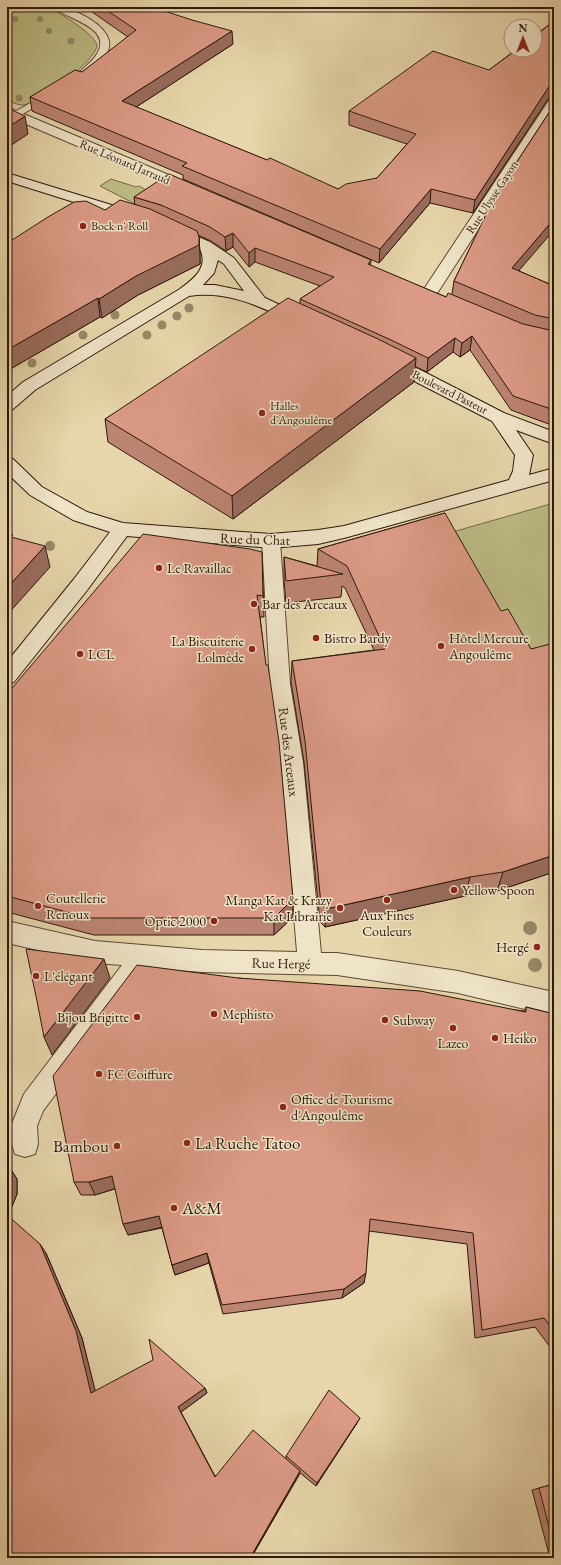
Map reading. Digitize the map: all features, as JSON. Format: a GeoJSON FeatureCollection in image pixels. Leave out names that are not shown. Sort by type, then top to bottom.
{"type":"FeatureCollection","features":[{"type":"Feature","properties":{"kind":"street","name":"Rue Ulysse Gayon"},"geometry":{"type":"LineString","coordinates":[[416,286],[436,295],[554,102]]}},
{"type":"Feature","properties":{"kind":"street","name":"Rue Léonard Jarraud"},"geometry":{"type":"LineString","coordinates":[[11,113],[206,196]]}},
{"type":"Feature","properties":{"kind":"street"},"geometry":{"type":"LineString","coordinates":[[7,177],[153,222],[205,245],[229,261],[260,302]]}},
{"type":"Feature","properties":{"kind":"street"},"geometry":{"type":"LineString","coordinates":[[75,213],[93,204]]}},
{"type":"Feature","properties":{"kind":"street"},"geometry":{"type":"LineString","coordinates":[[7,405],[29,386],[185,292],[204,276],[210,264],[210,257],[205,245]]}},
{"type":"Feature","properties":{"kind":"street"},"geometry":{"type":"LineString","coordinates":[[185,292],[198,289],[224,290],[260,302],[312,326]]}},
{"type":"Feature","properties":{"kind":"street","name":"Boulevard Pasteur"},"geometry":{"type":"LineString","coordinates":[[376,355],[498,417],[554,438]]}},
{"type":"Feature","properties":{"kind":"street"},"geometry":{"type":"LineString","coordinates":[[498,417],[524,456],[522,471],[516,484]]}},
{"type":"Feature","properties":{"kind":"street","name":"Rue du Chat"},"geometry":{"type":"LineString","coordinates":[[7,463],[36,491],[80,516],[122,529],[271,541],[318,537],[344,532],[554,474]]}},
{"type":"Feature","properties":{"kind":"street"},"geometry":{"type":"LineString","coordinates":[[7,676],[81,584],[122,529]]}},
{"type":"Feature","properties":{"kind":"street","name":"Rue des Arceaux"},"geometry":{"type":"LineString","coordinates":[[271,541],[280,684],[292,762],[310,964]]}},
{"type":"Feature","properties":{"kind":"street","name":"Rue Hergé"},"geometry":{"type":"LineString","coordinates":[[7,932],[95,952],[143,957],[202,961],[337,964],[458,982],[554,1004]]}},
{"type":"Feature","properties":{"kind":"street"},"geometry":{"type":"LineString","coordinates":[[25,1144],[24,1126],[33,1103],[143,957]]}},
{"type":"Feature","properties":{"kind":"lane"},"geometry":{"type":"LineString","coordinates":[[58,7],[90,23],[105,37],[106,46],[103,54],[88,70],[77,78]]}},
{"type":"Feature","properties":{"kind":"lane"},"geometry":{"type":"LineString","coordinates":[[11,113],[60,89]]}},
{"type":"Feature","properties":{"kind":"green space"},"geometry":{"type":"Polygon","coordinates":[[[7,7],[44,7],[56,12],[83,29],[95,41],[97,46],[87,62],[76,72],[52,91],[29,104],[19,105],[7,100],[7,7]]]}},
{"type":"Feature","properties":{"kind":"green space"},"geometry":{"type":"Polygon","coordinates":[[[111,179],[136,187],[139,186],[155,195],[139,206],[100,186],[111,179]]]}},
{"type":"Feature","properties":{"kind":"green space"},"geometry":{"type":"Polygon","coordinates":[[[554,503],[554,663],[519,672],[449,533],[554,503]]]}},
{"type":"Feature","properties":{"kind":"building"},"geometry":{"type":"Polygon","coordinates":[[[102,7],[152,7],[232,31],[122,101],[267,160],[270,158],[338,189],[346,184],[377,178],[416,134],[349,111],[433,51],[489,70],[505,58],[543,58],[543,30],[554,21],[554,84],[550,85],[475,200],[431,189],[380,249],[182,166],[187,163],[30,97],[75,70],[82,72],[136,30],[102,7]]]}},
{"type":"Feature","properties":{"kind":"building"},"geometry":{"type":"Polygon","coordinates":[[[554,105],[554,219],[512,268],[554,286],[554,319],[535,315],[454,281],[491,204],[490,203],[554,105]]]}},
{"type":"Feature","properties":{"kind":"building"},"geometry":{"type":"Polygon","coordinates":[[[7,108],[25,116],[7,128],[7,108]]]}},
{"type":"Feature","properties":{"kind":"building"},"geometry":{"type":"Polygon","coordinates":[[[169,174],[371,260],[368,264],[446,297],[448,293],[523,324],[554,331],[554,410],[513,396],[472,336],[462,343],[455,338],[428,358],[300,299],[334,277],[255,248],[249,253],[233,233],[225,237],[210,227],[161,205],[134,197],[169,174]]]}},
{"type":"Feature","properties":{"kind":"building"},"geometry":{"type":"Polygon","coordinates":[[[120,200],[150,209],[197,231],[199,245],[136,276],[99,299],[98,298],[7,350],[7,242],[74,202],[86,201],[105,210],[120,200]]]}},
{"type":"Feature","properties":{"kind":"building","name":"Halles d'Angoulême"},"geometry":{"type":"Polygon","coordinates":[[[288,298],[416,358],[232,496],[105,419],[288,298]]]}},
{"type":"Feature","properties":{"kind":"building"},"geometry":{"type":"Polygon","coordinates":[[[445,513],[501,611],[508,609],[531,649],[554,643],[554,855],[503,872],[470,877],[326,909],[321,904],[305,741],[292,661],[385,649],[347,566],[318,549],[445,513]]]}},
{"type":"Feature","properties":{"kind":"building"},"geometry":{"type":"Polygon","coordinates":[[[7,533],[13,535],[11,537],[45,546],[7,588],[7,533]]]}},
{"type":"Feature","properties":{"kind":"building"},"geometry":{"type":"Polygon","coordinates":[[[143,534],[262,552],[263,596],[257,595],[266,665],[268,665],[279,742],[293,899],[274,918],[89,918],[7,896],[7,694],[143,534]]]}},
{"type":"Feature","properties":{"kind":"building"},"geometry":{"type":"Polygon","coordinates":[[[284,557],[343,574],[286,581],[284,557]]]}},
{"type":"Feature","properties":{"kind":"building"},"geometry":{"type":"Polygon","coordinates":[[[26,949],[104,959],[44,1037],[37,1001],[26,949]]]}},
{"type":"Feature","properties":{"kind":"building"},"geometry":{"type":"Polygon","coordinates":[[[137,965],[238,978],[420,991],[526,1012],[526,1007],[554,1014],[554,1331],[544,1318],[482,1330],[473,1233],[370,1219],[366,1273],[344,1289],[222,1305],[207,1253],[172,1265],[159,1216],[123,1224],[112,1176],[89,1182],[74,1182],[53,1076],[137,965]]]}},
{"type":"Feature","properties":{"kind":"building"},"geometry":{"type":"Polygon","coordinates":[[[7,1166],[10,1168],[10,1184],[7,1191],[7,1166]]]}},
{"type":"Feature","properties":{"kind":"building"},"geometry":{"type":"Polygon","coordinates":[[[7,1215],[40,1244],[76,1331],[91,1393],[153,1360],[149,1339],[205,1388],[178,1407],[215,1477],[253,1430],[300,1471],[250,1558],[7,1558],[7,1215]]]}},
{"type":"Feature","properties":{"kind":"building"},"geometry":{"type":"Polygon","coordinates":[[[329,1390],[360,1418],[317,1483],[286,1456],[329,1390]]]}},
{"type":"Feature","properties":{"kind":"building"},"geometry":{"type":"Polygon","coordinates":[[[554,1484],[554,1546],[539,1488],[554,1484]]]}},
{"type":"Feature","properties":{"kind":"place","name":"Bock n' Roll"},"geometry":{"type":"Point","coordinates":[83,226]}},
{"type":"Feature","properties":{"kind":"place","name":"Halles d'Angoulême"},"geometry":{"type":"Point","coordinates":[262,413]}},
{"type":"Feature","properties":{"kind":"place","name":"Le Ravaillac"},"geometry":{"type":"Point","coordinates":[159,568]}},
{"type":"Feature","properties":{"kind":"place","name":"Bar des Arceaux"},"geometry":{"type":"Point","coordinates":[254,604]}},
{"type":"Feature","properties":{"kind":"place","name":"Bistro Bardy"},"geometry":{"type":"Point","coordinates":[316,638]}},
{"type":"Feature","properties":{"kind":"place","name":"Hôtel Mercure Angoulême"},"geometry":{"type":"Point","coordinates":[441,646]}},
{"type":"Feature","properties":{"kind":"place","name":"La Biscuiterie Lolmède"},"geometry":{"type":"Point","coordinates":[252,649]}},
{"type":"Feature","properties":{"kind":"place","name":"LCL"},"geometry":{"type":"Point","coordinates":[80,654]}},
{"type":"Feature","properties":{"kind":"place","name":"Yellow Spoon"},"geometry":{"type":"Point","coordinates":[454,890]}},
{"type":"Feature","properties":{"kind":"place","name":"Aux Fines Couleurs"},"geometry":{"type":"Point","coordinates":[387,900]}},
{"type":"Feature","properties":{"kind":"place","name":"Coutellerie Renoux"},"geometry":{"type":"Point","coordinates":[38,906]}},
{"type":"Feature","properties":{"kind":"place","name":"Manga Kat & Krazy Kat Librairie"},"geometry":{"type":"Point","coordinates":[340,908]}},
{"type":"Feature","properties":{"kind":"place","name":"Optic 2000"},"geometry":{"type":"Point","coordinates":[214,921]}},
{"type":"Feature","properties":{"kind":"place","name":"Hergé"},"geometry":{"type":"Point","coordinates":[537,947]}},
{"type":"Feature","properties":{"kind":"place","name":"L'élégant"},"geometry":{"type":"Point","coordinates":[36,976]}},
{"type":"Feature","properties":{"kind":"place","name":"Mephisto"},"geometry":{"type":"Point","coordinates":[214,1014]}},
{"type":"Feature","properties":{"kind":"place","name":"Bijou Brigitte"},"geometry":{"type":"Point","coordinates":[137,1017]}},
{"type":"Feature","properties":{"kind":"place","name":"Subway"},"geometry":{"type":"Point","coordinates":[385,1020]}},
{"type":"Feature","properties":{"kind":"place","name":"Lazeo"},"geometry":{"type":"Point","coordinates":[453,1028]}},
{"type":"Feature","properties":{"kind":"place","name":"Heiko"},"geometry":{"type":"Point","coordinates":[495,1038]}},
{"type":"Feature","properties":{"kind":"place","name":"FC Coiffure"},"geometry":{"type":"Point","coordinates":[99,1074]}},
{"type":"Feature","properties":{"kind":"place","name":"Office de Tourisme d'Angoulême"},"geometry":{"type":"Point","coordinates":[283,1107]}},
{"type":"Feature","properties":{"kind":"place","name":"La Ruche Tatoo"},"geometry":{"type":"Point","coordinates":[187,1143]}},
{"type":"Feature","properties":{"kind":"place","name":"Bambou"},"geometry":{"type":"Point","coordinates":[117,1146]}},
{"type":"Feature","properties":{"kind":"place","name":"A&M"},"geometry":{"type":"Point","coordinates":[174,1208]}}]}
